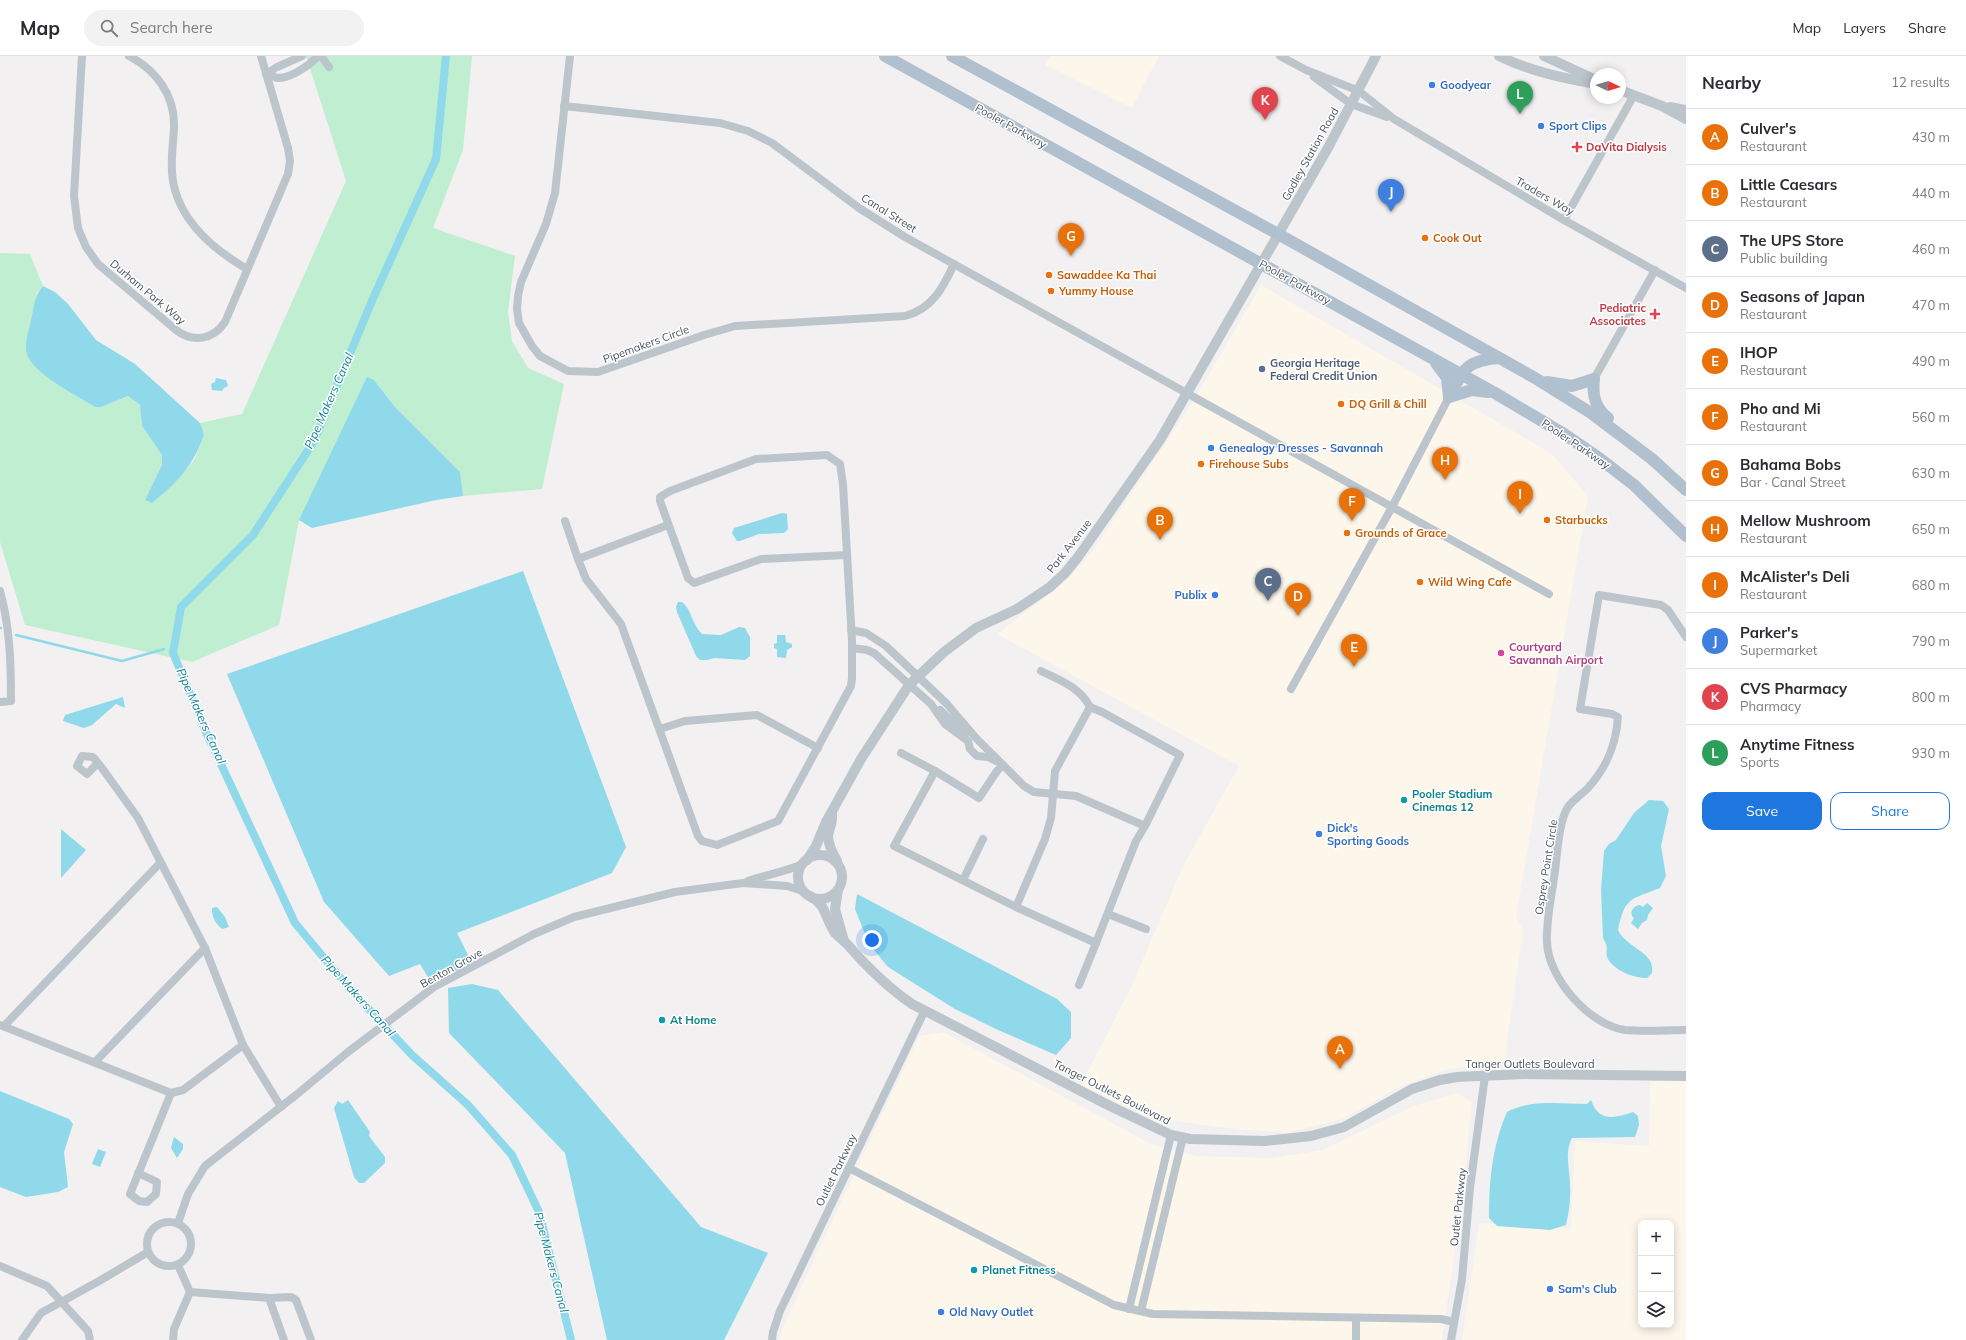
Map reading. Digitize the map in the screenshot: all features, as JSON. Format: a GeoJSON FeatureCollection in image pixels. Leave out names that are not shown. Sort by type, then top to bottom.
{"type":"FeatureCollection","features":[{"type":"Feature","properties":{"kind":"main road","name":"Pooler Parkway"},"geometry":{"type":"LineString","coordinates":[[885,56],[1498,394],[1564,434],[1599,458],[1634,485],[1686,536]]}},
{"type":"Feature","properties":{"kind":"main road"},"geometry":{"type":"LineString","coordinates":[[952,56],[1278,234],[1535,378],[1591,413],[1645,453],[1686,490]]}},
{"type":"Feature","properties":{"kind":"main road"},"geometry":{"type":"LineString","coordinates":[[1431,358],[1442,368],[1447,378],[1450,388],[1449,397]]}},
{"type":"Feature","properties":{"kind":"main road"},"geometry":{"type":"LineString","coordinates":[[1449,397],[1461,374],[1472,363],[1499,358]]}},
{"type":"Feature","properties":{"kind":"main road"},"geometry":{"type":"LineString","coordinates":[[1535,378],[1556,384],[1572,386],[1594,379],[1593,394],[1596,404],[1603,415],[1633,437],[1645,453]]}},
{"type":"Feature","properties":{"kind":"main road"},"geometry":{"type":"LineString","coordinates":[[1449,397],[1472,390],[1498,394]]}},
{"type":"Feature","properties":{"kind":"street","name":"Durham Park Way"},"geometry":{"type":"LineString","coordinates":[[82,56],[74,204],[80,234],[94,260],[103,269],[176,330],[185,336],[193,338],[211,335],[222,326],[283,189],[290,167],[288,148],[261,56]]}},
{"type":"Feature","properties":{"kind":"street"},"geometry":{"type":"LineString","coordinates":[[129,56],[151,71],[164,88],[170,100],[174,121],[171,173],[174,189],[183,210],[192,225],[206,239],[226,257],[247,269]]}},
{"type":"Feature","properties":{"kind":"street"},"geometry":{"type":"LineString","coordinates":[[266,74],[278,78],[301,70],[320,56],[329,67]]}},
{"type":"Feature","properties":{"kind":"street","name":"Pipemakers Circle"},"geometry":{"type":"LineString","coordinates":[[570,56],[555,193],[551,210],[521,282],[517,309],[519,323],[532,346],[550,362],[568,371],[587,373],[608,370],[704,335],[735,326],[876,318],[914,313],[929,304],[936,297],[954,264]]}},
{"type":"Feature","properties":{"kind":"street"},"geometry":{"type":"LineString","coordinates":[[1280,56],[1306,70]]}},
{"type":"Feature","properties":{"kind":"street","name":"Godley Station Road"},"geometry":{"type":"LineString","coordinates":[[1261,263],[1359,91],[1376,56]]}},
{"type":"Feature","properties":{"kind":"street"},"geometry":{"type":"LineString","coordinates":[[1499,56],[1520,66],[1551,76],[1590,83]]}},
{"type":"Feature","properties":{"kind":"street"},"geometry":{"type":"LineString","coordinates":[[1544,56],[1590,77]]}},
{"type":"Feature","properties":{"kind":"street"},"geometry":{"type":"LineString","coordinates":[[266,74],[277,66],[299,58],[301,70]]}},
{"type":"Feature","properties":{"kind":"street","name":"Traders Way"},"geometry":{"type":"LineString","coordinates":[[1306,70],[1359,91],[1394,119],[1564,220],[1686,288]]}},
{"type":"Feature","properties":{"kind":"street","name":"Traders Way"},"geometry":{"type":"LineString","coordinates":[[1306,70],[1351,104],[1394,119]]}},
{"type":"Feature","properties":{"kind":"street"},"geometry":{"type":"LineString","coordinates":[[1626,92],[1662,106],[1686,120]]}},
{"type":"Feature","properties":{"kind":"street"},"geometry":{"type":"LineString","coordinates":[[1564,220],[1634,95]]}},
{"type":"Feature","properties":{"kind":"street","name":"Canal Street"},"geometry":{"type":"LineString","coordinates":[[564,106],[720,123],[748,130],[772,143],[859,208],[905,237],[1549,594]]}},
{"type":"Feature","properties":{"kind":"street"},"geometry":{"type":"LineString","coordinates":[[1662,106],[1686,110]]}},
{"type":"Feature","properties":{"kind":"street","name":"Park Avenue"},"geometry":{"type":"LineString","coordinates":[[805,862],[816,846],[826,822],[832,814],[861,759],[909,685],[944,652],[976,628],[1017,609],[1050,587],[1065,573],[1160,440],[1261,263]]}},
{"type":"Feature","properties":{"kind":"street"},"geometry":{"type":"LineString","coordinates":[[1594,379],[1655,270]]}},
{"type":"Feature","properties":{"kind":"street"},"geometry":{"type":"LineString","coordinates":[[1291,689],[1392,507],[1449,397]]}},
{"type":"Feature","properties":{"kind":"street"},"geometry":{"type":"LineString","coordinates":[[565,521],[586,579],[621,624],[698,836],[702,841],[717,845],[778,821],[851,686],[852,648],[847,555],[842,470],[840,464],[827,455],[756,459],[670,490],[660,497],[660,502],[688,578],[694,583],[761,559],[847,555]]}},
{"type":"Feature","properties":{"kind":"street"},"geometry":{"type":"LineString","coordinates":[[578,559],[668,525]]}},
{"type":"Feature","properties":{"kind":"street"},"geometry":{"type":"LineString","coordinates":[[0,591],[8,625],[11,700],[0,702]]}},
{"type":"Feature","properties":{"kind":"street","name":"Osprey Point Circle"},"geometry":{"type":"LineString","coordinates":[[1686,637],[1668,610],[1661,605],[1599,595],[1580,709],[1612,714],[1618,717],[1617,725],[1610,757],[1601,773],[1568,808],[1562,825],[1548,921],[1547,943],[1552,961],[1564,986],[1573,999],[1600,1020],[1625,1030],[1686,1030]]}},
{"type":"Feature","properties":{"kind":"street"},"geometry":{"type":"LineString","coordinates":[[851,630],[866,633],[876,638],[918,676],[1024,786],[1034,792],[1076,796],[1145,826]]}},
{"type":"Feature","properties":{"kind":"street"},"geometry":{"type":"LineString","coordinates":[[852,648],[867,650],[874,653],[931,704],[945,724],[968,741],[970,749],[977,756],[988,757],[1002,763]]}},
{"type":"Feature","properties":{"kind":"street"},"geometry":{"type":"LineString","coordinates":[[1041,670],[1072,687],[1085,697],[1090,707],[1102,712],[1180,755],[1136,841],[1079,985]]}},
{"type":"Feature","properties":{"kind":"street"},"geometry":{"type":"LineString","coordinates":[[1016,907],[1045,839],[1051,818],[1055,772],[1090,707]]}},
{"type":"Feature","properties":{"kind":"street"},"geometry":{"type":"LineString","coordinates":[[660,729],[685,721],[757,715],[818,748]]}},
{"type":"Feature","properties":{"kind":"street"},"geometry":{"type":"LineString","coordinates":[[901,753],[979,798],[1002,763]]}},
{"type":"Feature","properties":{"kind":"street"},"geometry":{"type":"LineString","coordinates":[[98,763],[138,818],[205,948],[243,1045],[281,1107]]}},
{"type":"Feature","properties":{"kind":"street"},"geometry":{"type":"LineString","coordinates":[[934,771],[894,846],[1016,907],[1096,943]]}},
{"type":"Feature","properties":{"kind":"street","name":"Park Avenue"},"geometry":{"type":"LineString","coordinates":[[832,814],[833,822],[828,836],[831,850],[838,863]]}},
{"type":"Feature","properties":{"kind":"street"},"geometry":{"type":"LineString","coordinates":[[963,880],[983,839]]}},
{"type":"Feature","properties":{"kind":"street"},"geometry":{"type":"LineString","coordinates":[[838,890],[826,898],[818,899],[806,894],[799,883],[798,875],[805,862],[814,856],[823,855],[838,863],[842,871],[842,879],[838,890],[835,909],[844,940]]}},
{"type":"Feature","properties":{"kind":"street","name":"Benton Grove"},"geometry":{"type":"LineString","coordinates":[[743,883],[766,875],[780,874],[805,862]]}},
{"type":"Feature","properties":{"kind":"street"},"geometry":{"type":"LineString","coordinates":[[160,863],[2,1026],[171,1093],[183,1090],[243,1045]]}},
{"type":"Feature","properties":{"kind":"street","name":"Benton Grove"},"geometry":{"type":"LineString","coordinates":[[178,1223],[188,1194],[205,1166],[281,1107],[365,1038],[434,988],[534,934],[574,917],[675,892],[743,883],[787,886],[806,894]]}},
{"type":"Feature","properties":{"kind":"street","name":"Tanger Outlets Boulevard"},"geometry":{"type":"LineString","coordinates":[[806,894],[818,901],[836,934],[844,940],[879,979],[895,993],[1110,1106],[1171,1135],[1202,1140],[1265,1141],[1311,1136],[1344,1127],[1400,1095],[1427,1083],[1457,1077],[1524,1074],[1686,1076]]}},
{"type":"Feature","properties":{"kind":"street"},"geometry":{"type":"LineString","coordinates":[[1108,914],[1146,929]]}},
{"type":"Feature","properties":{"kind":"street"},"geometry":{"type":"LineString","coordinates":[[95,1062],[205,948]]}},
{"type":"Feature","properties":{"kind":"street","name":"Outlet Parkway"},"geometry":{"type":"LineString","coordinates":[[772,1340],[780,1311],[925,1010]]}},
{"type":"Feature","properties":{"kind":"street","name":"Outlet Parkway"},"geometry":{"type":"LineString","coordinates":[[1451,1340],[1462,1279],[1470,1188],[1485,1076]]}},
{"type":"Feature","properties":{"kind":"street"},"geometry":{"type":"LineString","coordinates":[[138,1173],[171,1093]]}},
{"type":"Feature","properties":{"kind":"street"},"geometry":{"type":"LineString","coordinates":[[1129,1309],[1171,1135]]}},
{"type":"Feature","properties":{"kind":"street"},"geometry":{"type":"LineString","coordinates":[[1141,1311],[1183,1137]]}},
{"type":"Feature","properties":{"kind":"street"},"geometry":{"type":"LineString","coordinates":[[850,1168],[1114,1305],[1129,1309],[1153,1314],[1441,1319],[1454,1322]]}},
{"type":"Feature","properties":{"kind":"street"},"geometry":{"type":"LineString","coordinates":[[164,1222],[178,1223],[189,1233],[191,1248],[184,1261],[178,1265],[164,1266],[157,1263],[148,1252],[148,1237],[151,1230],[164,1222]]}},
{"type":"Feature","properties":{"kind":"street"},"geometry":{"type":"LineString","coordinates":[[22,1340],[41,1313],[148,1252]]}},
{"type":"Feature","properties":{"kind":"street"},"geometry":{"type":"LineString","coordinates":[[173,1340],[174,1329],[190,1292],[178,1265]]}},
{"type":"Feature","properties":{"kind":"street"},"geometry":{"type":"LineString","coordinates":[[0,1266],[47,1286],[88,1331],[90,1340]]}},
{"type":"Feature","properties":{"kind":"street"},"geometry":{"type":"LineString","coordinates":[[190,1292],[269,1298],[291,1298],[296,1300],[311,1340]]}},
{"type":"Feature","properties":{"kind":"street"},"geometry":{"type":"LineString","coordinates":[[269,1298],[284,1340]]}},
{"type":"Feature","properties":{"kind":"street"},"geometry":{"type":"LineString","coordinates":[[1356,1318],[1356,1340]]}},
{"type":"Feature","properties":{"kind":"shaded area"},"geometry":{"type":"Polygon","coordinates":[[[1050,56],[1159,56],[1132,108],[1045,65],[1050,56]]]}},
{"type":"Feature","properties":{"kind":"shaded area"},"geometry":{"type":"Polygon","coordinates":[[[1261,285],[1551,453],[1588,496],[1516,917],[1523,930],[1504,1062],[1448,1069],[1397,1088],[1343,1119],[1286,1133],[1217,1127],[1148,1117],[1081,1085],[1131,987],[1183,866],[1239,766],[997,634],[1069,578],[1094,549],[1193,402],[1261,285]]]}},
{"type":"Feature","properties":{"kind":"shaded area"},"geometry":{"type":"Polygon","coordinates":[[[943,1032],[1151,1144],[1197,1156],[1273,1158],[1323,1150],[1413,1106],[1457,1093],[1472,1102],[1459,1222],[1442,1340],[779,1340],[784,1324],[919,1036],[943,1032]]]}},
{"type":"Feature","properties":{"kind":"shaded area"},"geometry":{"type":"Polygon","coordinates":[[[1650,1081],[1686,1081],[1686,1340],[1462,1340],[1479,1223],[1571,1228],[1575,1141],[1649,1146],[1650,1081]]]}},
{"type":"Feature","properties":{"kind":"green space"},"geometry":{"type":"Polygon","coordinates":[[[306,56],[472,56],[463,150],[433,228],[515,256],[508,311],[512,341],[528,368],[564,384],[542,489],[463,496],[460,472],[395,407],[374,380],[299,520],[279,625],[192,662],[25,625],[0,542],[0,253],[30,254],[43,286],[37,292],[27,341],[63,387],[95,407],[101,407],[128,396],[140,405],[142,426],[162,455],[162,465],[145,500],[152,503],[179,478],[194,460],[204,434],[200,423],[242,414],[346,181],[306,56]]]}},
{"type":"Feature","properties":{"kind":"water"},"geometry":{"type":"Polygon","coordinates":[[[43,286],[55,292],[68,304],[96,340],[135,364],[200,423],[204,434],[190,464],[177,481],[152,503],[145,500],[162,465],[162,455],[142,426],[140,405],[128,396],[101,407],[95,407],[47,377],[31,362],[26,350],[26,341],[35,302],[38,293],[43,286]]]}},
{"type":"Feature","properties":{"kind":"water"},"geometry":{"type":"Polygon","coordinates":[[[367,377],[374,380],[395,407],[460,472],[463,496],[436,500],[312,528],[299,520],[367,377]]]}},
{"type":"Feature","properties":{"kind":"water"},"geometry":{"type":"Polygon","coordinates":[[[216,378],[226,380],[228,386],[222,391],[212,390],[211,384],[215,382],[216,378]]]}},
{"type":"Feature","properties":{"kind":"water"},"geometry":{"type":"Polygon","coordinates":[[[782,513],[787,514],[788,529],[784,533],[759,534],[737,541],[732,533],[734,528],[782,513]]]}},
{"type":"Feature","properties":{"kind":"water"},"geometry":{"type":"Polygon","coordinates":[[[523,571],[626,847],[612,873],[457,933],[472,963],[431,982],[420,964],[389,976],[324,902],[227,674],[523,571]]]}},
{"type":"Feature","properties":{"kind":"water"},"geometry":{"type":"Polygon","coordinates":[[[678,602],[682,602],[685,605],[702,634],[721,635],[739,627],[745,628],[750,637],[750,656],[745,660],[714,658],[700,660],[696,656],[677,612],[676,607],[678,602]]]}},
{"type":"Feature","properties":{"kind":"water"},"geometry":{"type":"Polygon","coordinates":[[[777,635],[785,635],[786,642],[792,644],[792,647],[787,650],[786,658],[777,657],[777,649],[774,648],[774,644],[777,643],[777,635]]]}},
{"type":"Feature","properties":{"kind":"water"},"geometry":{"type":"Polygon","coordinates":[[[123,697],[125,708],[116,704],[92,725],[84,728],[63,721],[65,715],[123,697]]]}},
{"type":"Feature","properties":{"kind":"water"},"geometry":{"type":"Polygon","coordinates":[[[1649,800],[1663,801],[1669,809],[1661,846],[1666,876],[1660,888],[1636,898],[1627,905],[1623,911],[1618,930],[1627,941],[1650,960],[1652,973],[1647,978],[1636,977],[1625,973],[1615,967],[1608,959],[1607,946],[1603,938],[1601,890],[1604,851],[1609,844],[1616,840],[1634,813],[1649,800]]]}},
{"type":"Feature","properties":{"kind":"water"},"geometry":{"type":"Polygon","coordinates":[[[61,829],[86,850],[61,878],[61,829]]]}},
{"type":"Feature","properties":{"kind":"water"},"geometry":{"type":"Polygon","coordinates":[[[857,894],[1057,999],[1071,1012],[1071,1038],[1056,1055],[998,1030],[955,1009],[888,967],[869,944],[855,909],[857,894]]]}},
{"type":"Feature","properties":{"kind":"water"},"geometry":{"type":"Polygon","coordinates":[[[1647,903],[1653,908],[1648,915],[1647,920],[1642,923],[1638,929],[1631,923],[1634,918],[1632,916],[1632,910],[1634,907],[1640,905],[1643,907],[1647,903]]]}},
{"type":"Feature","properties":{"kind":"water"},"geometry":{"type":"Polygon","coordinates":[[[217,907],[225,917],[229,927],[222,929],[213,917],[212,908],[217,907]]]}},
{"type":"Feature","properties":{"kind":"water"},"geometry":{"type":"Polygon","coordinates":[[[472,984],[498,990],[701,1227],[768,1253],[724,1340],[607,1340],[565,1153],[449,1033],[448,988],[472,984]]]}},
{"type":"Feature","properties":{"kind":"water"},"geometry":{"type":"Polygon","coordinates":[[[0,1091],[69,1119],[73,1124],[64,1152],[68,1187],[58,1192],[26,1197],[0,1187],[0,1091]]]}},
{"type":"Feature","properties":{"kind":"water"},"geometry":{"type":"Polygon","coordinates":[[[348,1100],[370,1132],[369,1136],[385,1157],[385,1163],[364,1183],[359,1183],[354,1177],[334,1108],[338,1101],[342,1104],[348,1100]]]}},
{"type":"Feature","properties":{"kind":"water"},"geometry":{"type":"Polygon","coordinates":[[[1591,1100],[1598,1112],[1608,1117],[1620,1116],[1633,1112],[1638,1116],[1639,1125],[1635,1137],[1572,1138],[1568,1149],[1570,1195],[1566,1225],[1550,1230],[1497,1226],[1489,1218],[1492,1164],[1498,1138],[1507,1112],[1526,1105],[1546,1103],[1587,1104],[1591,1100]]]}},
{"type":"Feature","properties":{"kind":"water"},"geometry":{"type":"Polygon","coordinates":[[[174,1137],[183,1144],[183,1149],[177,1158],[171,1148],[174,1137]]]}},
{"type":"Feature","properties":{"kind":"water"},"geometry":{"type":"Polygon","coordinates":[[[98,1149],[106,1152],[100,1167],[92,1164],[98,1149]]]}},
{"type":"Feature","properties":{"kind":"waterway","name":"Pipe Makers Canal"},"geometry":{"type":"LineString","coordinates":[[446,56],[436,159],[371,303],[314,441],[253,535],[181,607],[173,653],[206,732],[295,923],[349,988],[412,1055],[468,1105],[512,1155],[539,1212],[571,1340]]}},
{"type":"Feature","properties":{"kind":"waterway"},"geometry":{"type":"LineString","coordinates":[[16,635],[122,661],[164,649]]}},
{"type":"Feature","properties":{"kind":"place","name":"Goodyear"},"geometry":{"type":"Point","coordinates":[1432,85]}},
{"type":"Feature","properties":{"kind":"place","name":"Anytime Fitness"},"geometry":{"type":"Point","coordinates":[1520,114]}},
{"type":"Feature","properties":{"kind":"place","name":"CVS Pharmacy"},"geometry":{"type":"Point","coordinates":[1265,120]}},
{"type":"Feature","properties":{"kind":"place","name":"Sport Clips"},"geometry":{"type":"Point","coordinates":[1541,126]}},
{"type":"Feature","properties":{"kind":"place","name":"DaVita Dialysis"},"geometry":{"type":"Point","coordinates":[1577,147]}},
{"type":"Feature","properties":{"kind":"place","name":"Parker's"},"geometry":{"type":"Point","coordinates":[1391,212]}},
{"type":"Feature","properties":{"kind":"place","name":"Cook Out"},"geometry":{"type":"Point","coordinates":[1425,238]}},
{"type":"Feature","properties":{"kind":"place","name":"Bahama Bobs"},"geometry":{"type":"Point","coordinates":[1071,256]}},
{"type":"Feature","properties":{"kind":"place","name":"Sawaddee Ka Thai"},"geometry":{"type":"Point","coordinates":[1049,275]}},
{"type":"Feature","properties":{"kind":"place","name":"Yummy House"},"geometry":{"type":"Point","coordinates":[1051,291]}},
{"type":"Feature","properties":{"kind":"place","name":"Pediatric Associates"},"geometry":{"type":"Point","coordinates":[1655,314]}},
{"type":"Feature","properties":{"kind":"place","name":"Georgia Heritage Federal Credit Union"},"geometry":{"type":"Point","coordinates":[1262,369]}},
{"type":"Feature","properties":{"kind":"place","name":"DQ Grill & Chill"},"geometry":{"type":"Point","coordinates":[1341,404]}},
{"type":"Feature","properties":{"kind":"place","name":"Genealogy Dresses - Savannah"},"geometry":{"type":"Point","coordinates":[1211,448]}},
{"type":"Feature","properties":{"kind":"place","name":"Firehouse Subs"},"geometry":{"type":"Point","coordinates":[1201,464]}},
{"type":"Feature","properties":{"kind":"place","name":"Mellow Mushroom"},"geometry":{"type":"Point","coordinates":[1445,480]}},
{"type":"Feature","properties":{"kind":"place","name":"McAlister's Deli"},"geometry":{"type":"Point","coordinates":[1520,514]}},
{"type":"Feature","properties":{"kind":"place","name":"Starbucks"},"geometry":{"type":"Point","coordinates":[1547,520]}},
{"type":"Feature","properties":{"kind":"place","name":"Pho and Mi"},"geometry":{"type":"Point","coordinates":[1352,521]}},
{"type":"Feature","properties":{"kind":"place","name":"Grounds of Grace"},"geometry":{"type":"Point","coordinates":[1347,533]}},
{"type":"Feature","properties":{"kind":"place","name":"Little Caesars"},"geometry":{"type":"Point","coordinates":[1160,540]}},
{"type":"Feature","properties":{"kind":"place","name":"Wild Wing Cafe"},"geometry":{"type":"Point","coordinates":[1420,582]}},
{"type":"Feature","properties":{"kind":"place","name":"Publix"},"geometry":{"type":"Point","coordinates":[1215,595]}},
{"type":"Feature","properties":{"kind":"place","name":"The UPS Store"},"geometry":{"type":"Point","coordinates":[1268,601]}},
{"type":"Feature","properties":{"kind":"place","name":"Seasons of Japan"},"geometry":{"type":"Point","coordinates":[1298,616]}},
{"type":"Feature","properties":{"kind":"place","name":"Courtyard Savannah Airport"},"geometry":{"type":"Point","coordinates":[1501,653]}},
{"type":"Feature","properties":{"kind":"place","name":"IHOP"},"geometry":{"type":"Point","coordinates":[1354,667]}},
{"type":"Feature","properties":{"kind":"place","name":"Pooler Stadium Cinemas 12"},"geometry":{"type":"Point","coordinates":[1404,800]}},
{"type":"Feature","properties":{"kind":"place","name":"Dick's Sporting Goods"},"geometry":{"type":"Point","coordinates":[1319,834]}},
{"type":"Feature","properties":{"kind":"place","name":"At Home"},"geometry":{"type":"Point","coordinates":[662,1020]}},
{"type":"Feature","properties":{"kind":"place","name":"Culver's"},"geometry":{"type":"Point","coordinates":[1340,1069]}},
{"type":"Feature","properties":{"kind":"place","name":"Planet Fitness"},"geometry":{"type":"Point","coordinates":[974,1270]}},
{"type":"Feature","properties":{"kind":"place","name":"Sam's Club"},"geometry":{"type":"Point","coordinates":[1550,1289]}},
{"type":"Feature","properties":{"kind":"place","name":"Old Navy Outlet"},"geometry":{"type":"Point","coordinates":[941,1312]}}]}
